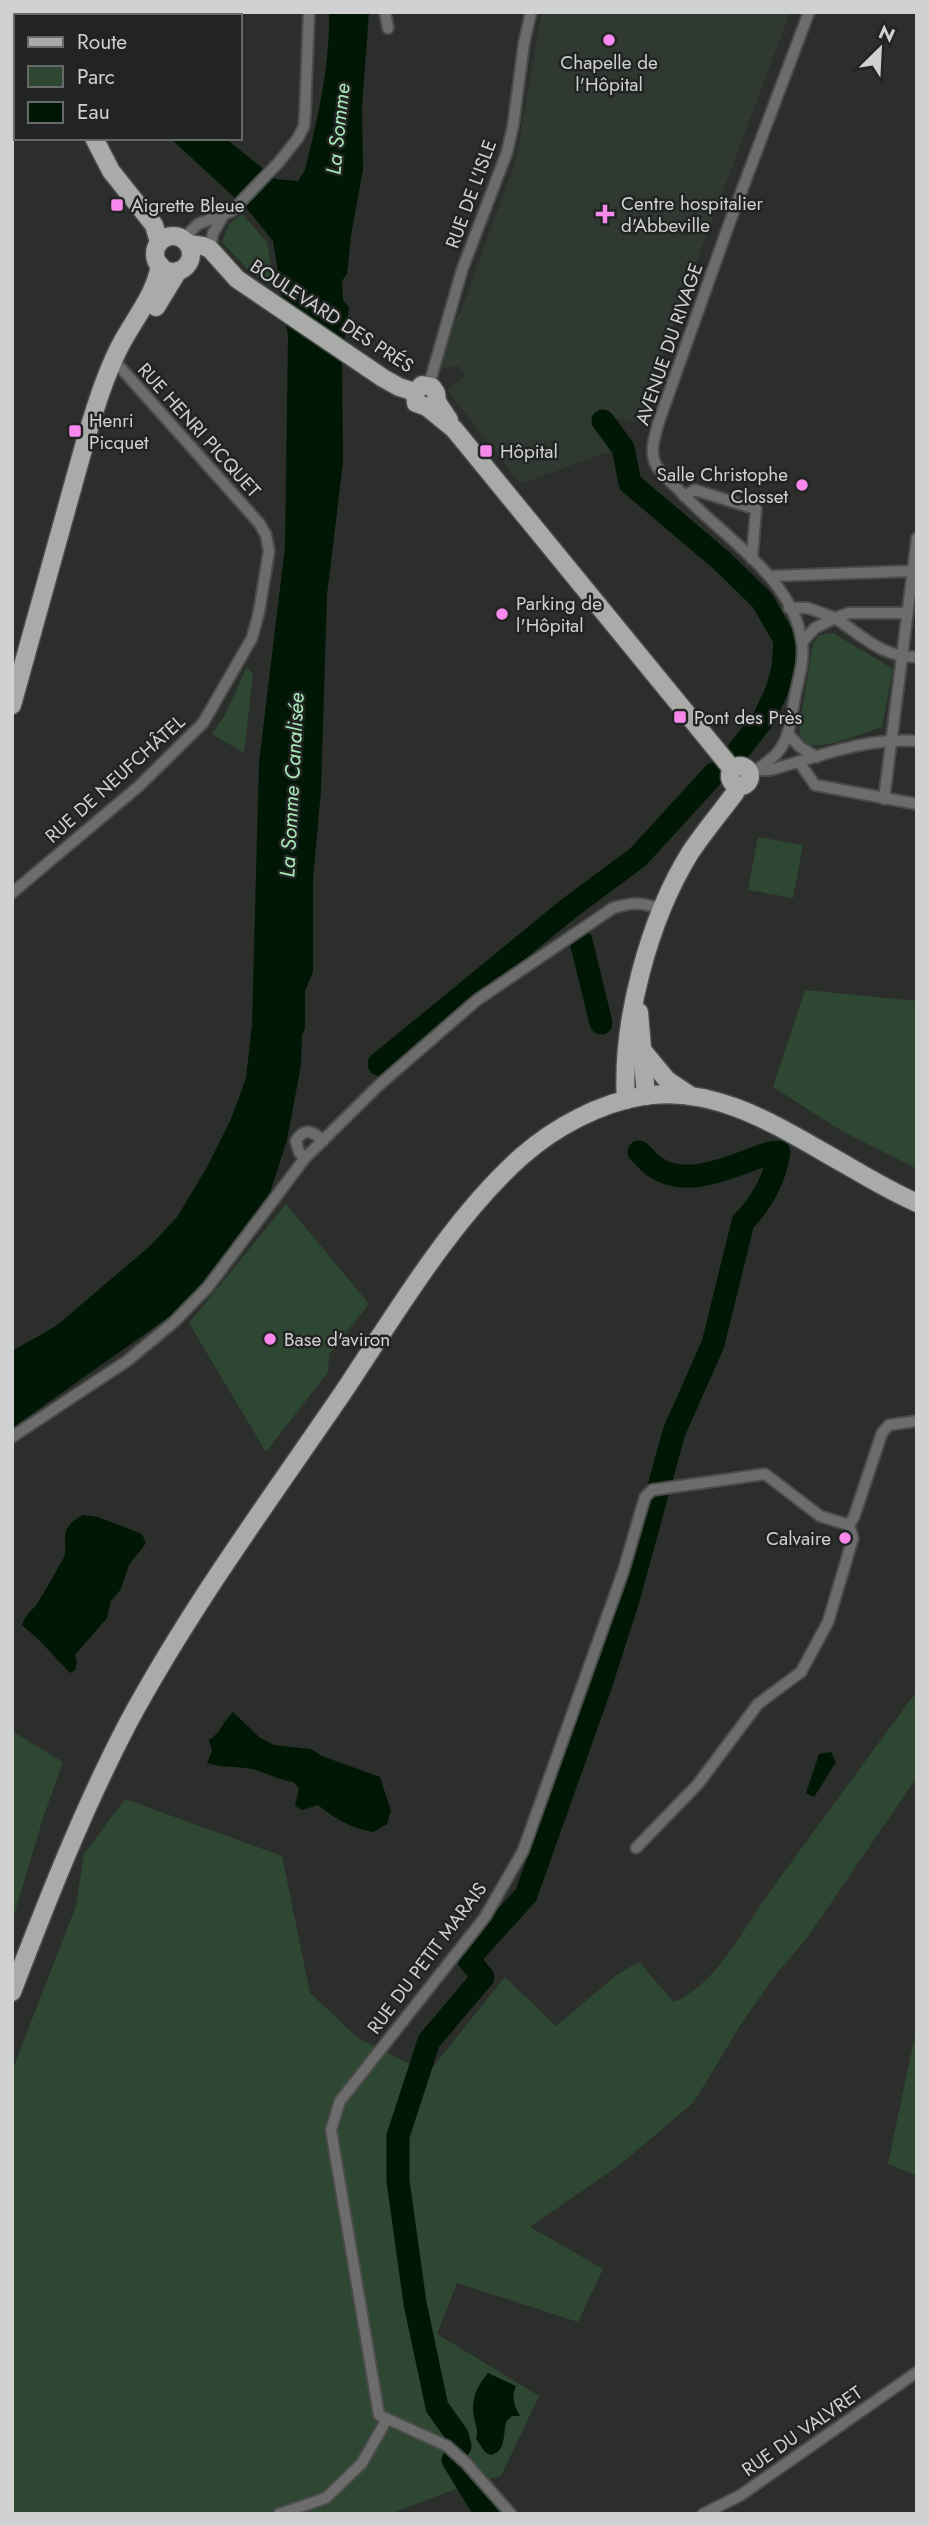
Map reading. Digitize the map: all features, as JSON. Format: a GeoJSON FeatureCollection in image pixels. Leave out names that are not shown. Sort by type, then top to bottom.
{"type":"FeatureCollection","features":[{"type":"Feature","properties":{"kind":"main road"},"geometry":{"type":"LineString","coordinates":[[95,140],[111,171],[154,225],[159,243]]}},
{"type":"Feature","properties":{"kind":"main road"},"geometry":{"type":"LineString","coordinates":[[141,206],[164,222],[183,250]]}},
{"type":"Feature","properties":{"kind":"main road"},"geometry":{"type":"LineString","coordinates":[[183,250],[169,236],[159,243],[155,254],[160,265],[166,270],[183,250],[203,246],[210,249]]}},
{"type":"Feature","properties":{"kind":"main road","name":"BOULEVARD DES PRÉS"},"geometry":{"type":"LineString","coordinates":[[210,249],[228,272]]}},
{"type":"Feature","properties":{"kind":"main road","name":"BOULEVARD DES PRÉS"},"geometry":{"type":"LineString","coordinates":[[183,250],[228,272],[262,298],[399,387],[427,395],[744,775]]}},
{"type":"Feature","properties":{"kind":"main road"},"geometry":{"type":"LineString","coordinates":[[12,705],[86,435],[100,394],[183,250]]}},
{"type":"Feature","properties":{"kind":"main road"},"geometry":{"type":"LineString","coordinates":[[116,365],[155,287],[160,265]]}},
{"type":"Feature","properties":{"kind":"main road"},"geometry":{"type":"LineString","coordinates":[[626,1100],[626,1045],[643,962],[662,910],[689,855],[735,793],[744,775]]}},
{"type":"Feature","properties":{"kind":"main road"},"geometry":{"type":"LineString","coordinates":[[637,996],[646,1096]]}},
{"type":"Feature","properties":{"kind":"main road"},"geometry":{"type":"LineString","coordinates":[[643,1051],[667,1080],[691,1096]]}},
{"type":"Feature","properties":{"kind":"main road"},"geometry":{"type":"LineString","coordinates":[[12,1992],[99,1781],[155,1675],[196,1608],[418,1282],[488,1190],[523,1155],[552,1133],[593,1111],[646,1096],[691,1096],[722,1102],[757,1115],[917,1203]]}},
{"type":"Feature","properties":{"kind":"street"},"geometry":{"type":"LineString","coordinates":[[210,249],[214,233],[228,214],[279,162],[304,126],[309,12]]}},
{"type":"Feature","properties":{"kind":"street"},"geometry":{"type":"LineString","coordinates":[[384,12],[388,28]]}},
{"type":"Feature","properties":{"kind":"street","name":"RUE DE L'ISLE"},"geometry":{"type":"LineString","coordinates":[[427,395],[462,270],[507,152],[531,12]]}},
{"type":"Feature","properties":{"kind":"street","name":"AVENUE DU RIVAGE"},"geometry":{"type":"LineString","coordinates":[[802,642],[789,608],[771,576],[684,496],[656,466],[652,449],[658,424],[727,227],[809,12]]}},
{"type":"Feature","properties":{"kind":"street"},"geometry":{"type":"LineString","coordinates":[[183,250],[198,224],[228,214]]}},
{"type":"Feature","properties":{"kind":"street","name":"RUE HENRI PICQUET"},"geometry":{"type":"LineString","coordinates":[[116,365],[259,523]]}},
{"type":"Feature","properties":{"kind":"street"},"geometry":{"type":"LineString","coordinates":[[684,496],[695,490],[756,509],[752,559]]}},
{"type":"Feature","properties":{"kind":"street","name":"RUE DE NEUFCHÂTEL"},"geometry":{"type":"LineString","coordinates":[[12,893],[129,795],[203,723],[252,638],[269,551],[266,535],[259,523]]}},
{"type":"Feature","properties":{"kind":"street"},"geometry":{"type":"LineString","coordinates":[[884,799],[917,538]]}},
{"type":"Feature","properties":{"kind":"street"},"geometry":{"type":"LineString","coordinates":[[771,576],[913,570]]}},
{"type":"Feature","properties":{"kind":"street"},"geometry":{"type":"LineString","coordinates":[[789,608],[808,608],[835,618],[884,652],[901,658],[917,657]]}},
{"type":"Feature","properties":{"kind":"street"},"geometry":{"type":"LineString","coordinates":[[744,775],[775,757],[786,743],[802,642],[815,628],[849,613],[907,613]]}},
{"type":"Feature","properties":{"kind":"street"},"geometry":{"type":"LineString","coordinates":[[788,734],[800,747],[817,757]]}},
{"type":"Feature","properties":{"kind":"street"},"geometry":{"type":"LineString","coordinates":[[744,775],[868,741],[917,741]]}},
{"type":"Feature","properties":{"kind":"street"},"geometry":{"type":"LineString","coordinates":[[799,762],[814,785],[917,804]]}},
{"type":"Feature","properties":{"kind":"street"},"geometry":{"type":"LineString","coordinates":[[12,1437],[127,1361],[174,1322],[208,1287],[305,1158],[378,1086],[477,1000],[613,908],[643,903],[662,910]]}},
{"type":"Feature","properties":{"kind":"street"},"geometry":{"type":"LineString","coordinates":[[305,1158],[299,1152],[296,1141],[302,1133],[316,1133],[323,1140]]}},
{"type":"Feature","properties":{"kind":"street"},"geometry":{"type":"LineString","coordinates":[[636,1849],[698,1784],[758,1704],[800,1672],[828,1622],[853,1538],[849,1525],[855,1517],[882,1433],[889,1425],[917,1421]]}},
{"type":"Feature","properties":{"kind":"street","name":"RUE DU PETIT MARAIS"},"geometry":{"type":"LineString","coordinates":[[383,2417],[331,2130],[340,2101],[485,1917],[523,1851],[623,1573],[645,1497],[652,1490],[765,1474],[820,1516],[849,1525]]}},
{"type":"Feature","properties":{"kind":"street","name":"RUE DU VALVRET"},"geometry":{"type":"LineString","coordinates":[[703,2514],[741,2495],[917,2372]]}},
{"type":"Feature","properties":{"kind":"street"},"geometry":{"type":"LineString","coordinates":[[279,2514],[326,2498],[362,2463],[383,2417],[447,2446],[466,2463],[511,2514]]}},
{"type":"Feature","properties":{"kind":"shaded area","name":"Centre hospitalier d'Abbeville"},"geometry":{"type":"Polygon","coordinates":[[[542,12],[790,12],[637,422],[605,417],[600,422],[614,450],[520,484],[447,390],[465,376],[458,366],[439,366],[515,163],[542,12]]]}},
{"type":"Feature","properties":{"kind":"green space"},"geometry":{"type":"Polygon","coordinates":[[[242,214],[267,242],[275,288],[251,273],[222,242],[229,224],[242,214]]]}},
{"type":"Feature","properties":{"kind":"green space"},"geometry":{"type":"Polygon","coordinates":[[[833,633],[893,669],[882,727],[832,743],[813,745],[804,741],[799,728],[813,643],[820,635],[833,633]]]}},
{"type":"Feature","properties":{"kind":"green space"},"geometry":{"type":"Polygon","coordinates":[[[247,667],[253,674],[244,753],[212,734],[225,715],[247,667]]]}},
{"type":"Feature","properties":{"kind":"green space"},"geometry":{"type":"Polygon","coordinates":[[[758,837],[803,845],[793,898],[748,890],[758,837]]]}},
{"type":"Feature","properties":{"kind":"green space"},"geometry":{"type":"Polygon","coordinates":[[[805,990],[917,1001],[917,1169],[842,1131],[773,1087],[805,990]]]}},
{"type":"Feature","properties":{"kind":"green space","name":"Base d'aviron"},"geometry":{"type":"Polygon","coordinates":[[[286,1204],[369,1304],[329,1354],[328,1372],[266,1452],[189,1323],[286,1204]]]}},
{"type":"Feature","properties":{"kind":"green space"},"geometry":{"type":"Polygon","coordinates":[[[917,1691],[917,1777],[807,1938],[777,1973],[741,2024],[694,2102],[621,2164],[530,2227],[603,2269],[578,2322],[457,2283],[437,2334],[539,2396],[501,2476],[453,2490],[390,2514],[12,2514],[12,2071],[76,1906],[84,1854],[125,1799],[282,1856],[310,1993],[358,2038],[428,2073],[505,1977],[556,2026],[618,1974],[639,1962],[674,2002],[691,1993],[730,1951],[763,1901],[917,1691]]]}},
{"type":"Feature","properties":{"kind":"green space"},"geometry":{"type":"Polygon","coordinates":[[[12,1731],[63,1762],[12,1922],[12,1731]]]}},
{"type":"Feature","properties":{"kind":"green space"},"geometry":{"type":"Polygon","coordinates":[[[917,2025],[917,2176],[888,2164],[917,2025]]]}},
{"type":"Feature","properties":{"kind":"water"},"geometry":{"type":"Polygon","coordinates":[[[329,12],[369,12],[362,107],[363,169],[347,274],[342,281],[343,300],[349,308],[342,361],[343,462],[327,595],[321,790],[313,880],[313,972],[305,991],[301,1065],[287,1140],[266,1205],[193,1297],[176,1312],[12,1428],[12,1351],[56,1326],[150,1246],[177,1217],[206,1169],[231,1119],[246,1078],[252,1024],[259,762],[285,547],[288,336],[273,241],[247,209],[172,140],[227,140],[276,179],[298,181],[305,170],[314,131],[329,32],[329,12]]]}},
{"type":"Feature","properties":{"kind":"water"},"geometry":{"type":"Polygon","coordinates":[[[83,1515],[98,1517],[142,1534],[146,1543],[129,1565],[121,1589],[111,1601],[107,1618],[75,1655],[75,1670],[70,1673],[22,1625],[38,1603],[65,1555],[68,1527],[83,1515]]]}},
{"type":"Feature","properties":{"kind":"water"},"geometry":{"type":"Polygon","coordinates":[[[233,1712],[259,1737],[274,1745],[311,1749],[322,1756],[380,1777],[391,1811],[387,1824],[373,1832],[344,1822],[318,1805],[302,1810],[295,1806],[299,1789],[294,1782],[251,1769],[207,1763],[212,1751],[209,1740],[233,1712]]]}},
{"type":"Feature","properties":{"kind":"water"},"geometry":{"type":"Polygon","coordinates":[[[831,1752],[836,1762],[814,1797],[806,1793],[819,1754],[831,1752]]]}},
{"type":"Feature","properties":{"kind":"water"},"geometry":{"type":"Polygon","coordinates":[[[488,2373],[516,2386],[514,2401],[520,2416],[512,2416],[506,2422],[502,2446],[491,2455],[485,2452],[476,2439],[473,2408],[477,2390],[488,2373]]]}},
{"type":"Feature","properties":{"kind":"waterway"},"geometry":{"type":"LineString","coordinates":[[603,421],[623,448],[630,483],[722,561],[762,600],[785,640],[783,668],[777,690],[764,718],[739,750]]}},
{"type":"Feature","properties":{"kind":"waterway"},"geometry":{"type":"LineString","coordinates":[[379,1064],[568,909],[638,857],[714,774]]}},
{"type":"Feature","properties":{"kind":"waterway"},"geometry":{"type":"LineString","coordinates":[[581,941],[601,1023]]}},
{"type":"Feature","properties":{"kind":"waterway"},"geometry":{"type":"LineString","coordinates":[[460,2446],[457,2435],[437,2407],[415,2303],[398,2181],[398,2136],[429,2041],[483,1977],[468,1959],[526,1895],[628,1600],[674,1432],[713,1344],[743,1222],[767,1190],[779,1152],[697,1176],[668,1173],[655,1167],[639,1152]]}},
{"type":"Feature","properties":{"kind":"waterway"},"geometry":{"type":"LineString","coordinates":[[453,2460],[480,2504],[492,2514]]}},
{"type":"Feature","properties":{"kind":"place","name":"Chapelle de l'Hôpital"},"geometry":{"type":"Point","coordinates":[609,40]}},
{"type":"Feature","properties":{"kind":"place","name":"Aigrette Bleue"},"geometry":{"type":"Point","coordinates":[117,205]}},
{"type":"Feature","properties":{"kind":"place","name":"Centre hospitalier d'Abbeville"},"geometry":{"type":"Point","coordinates":[605,214]}},
{"type":"Feature","properties":{"kind":"place","name":"Henri Picquet"},"geometry":{"type":"Point","coordinates":[75,431]}},
{"type":"Feature","properties":{"kind":"place","name":"Hôpital"},"geometry":{"type":"Point","coordinates":[486,451]}},
{"type":"Feature","properties":{"kind":"place","name":"Salle Christophe Closset"},"geometry":{"type":"Point","coordinates":[802,485]}},
{"type":"Feature","properties":{"kind":"place","name":"Parking de l'Hôpital"},"geometry":{"type":"Point","coordinates":[502,614]}},
{"type":"Feature","properties":{"kind":"place","name":"Pont des Près"},"geometry":{"type":"Point","coordinates":[680,717]}},
{"type":"Feature","properties":{"kind":"place","name":"Base d'aviron"},"geometry":{"type":"Point","coordinates":[270,1339]}},
{"type":"Feature","properties":{"kind":"place","name":"Calvaire"},"geometry":{"type":"Point","coordinates":[845,1538]}},
{"type":"Feature","properties":{"kind":"water label","name":"La Somme"},"geometry":{"type":"Point","coordinates":[338,129]}},
{"type":"Feature","properties":{"kind":"water label","name":"La Somme Canalisée"},"geometry":{"type":"Point","coordinates":[292,785]}}]}
